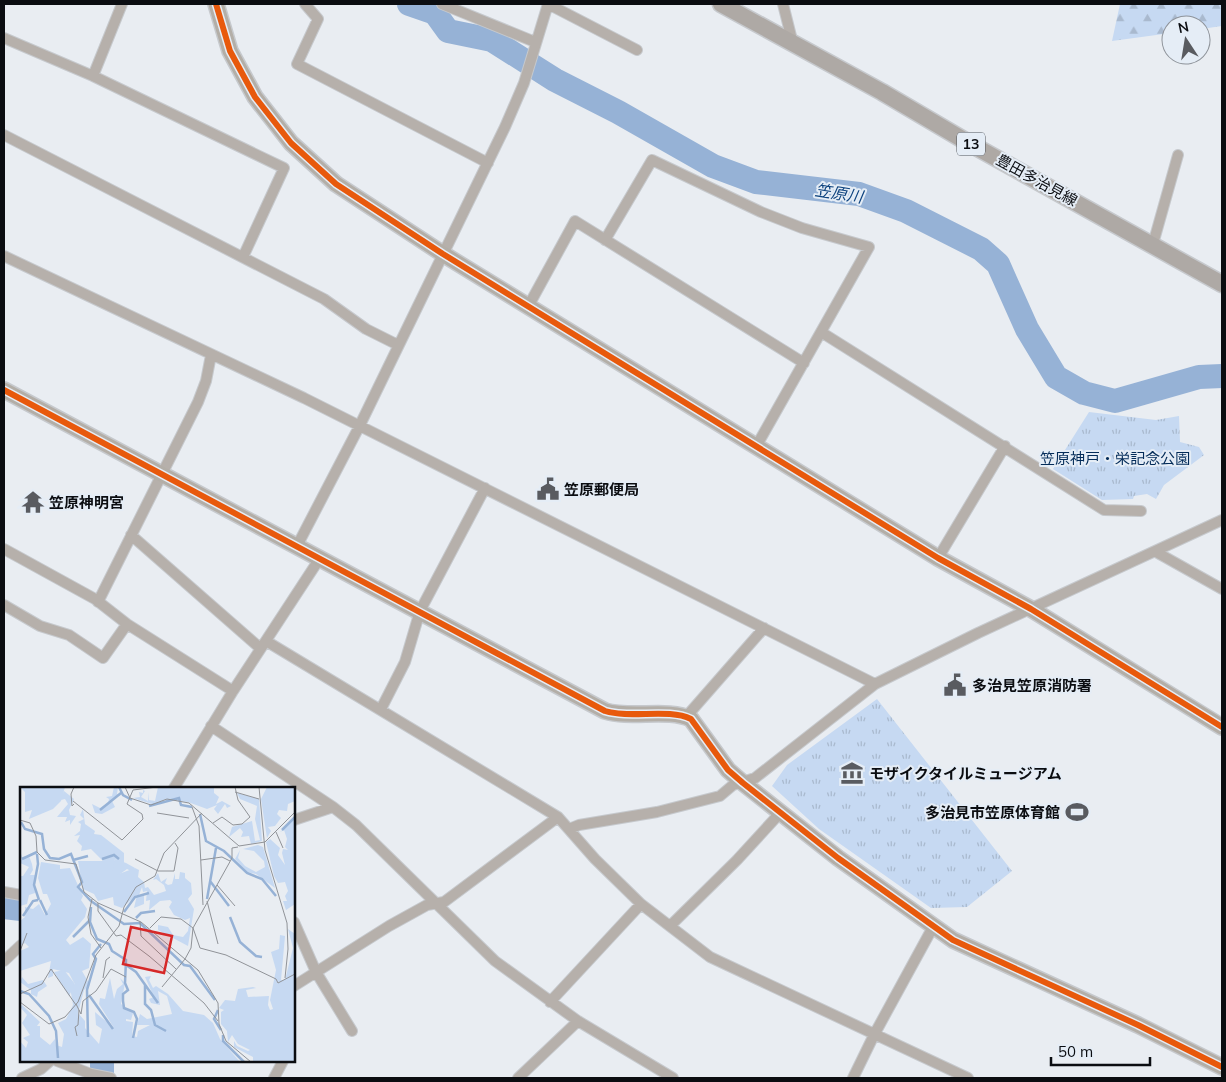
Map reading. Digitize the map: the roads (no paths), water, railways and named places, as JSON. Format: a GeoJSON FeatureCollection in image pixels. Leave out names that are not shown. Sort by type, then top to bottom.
{"type":"FeatureCollection","features":[{"type":"Feature","properties":{"kind":"main road","name":"豊田多治見線"},"geometry":{"type":"LineString","coordinates":[[721,4],[882,92],[967,142],[1222,284]]}},
{"type":"Feature","properties":{"kind":"street"},"geometry":{"type":"LineString","coordinates":[[93,76],[122,4]]}},
{"type":"Feature","properties":{"kind":"street"},"geometry":{"type":"LineString","coordinates":[[217,4],[230,51],[256,97],[291,143],[336,184],[444,254],[938,558],[1031,609],[1222,727]]}},
{"type":"Feature","properties":{"kind":"street"},"geometry":{"type":"LineString","coordinates":[[305,4],[318,19],[296,64],[488,163]]}},
{"type":"Feature","properties":{"kind":"street"},"geometry":{"type":"LineString","coordinates":[[442,4],[535,42]]}},
{"type":"Feature","properties":{"kind":"street"},"geometry":{"type":"LineString","coordinates":[[297,546],[359,427],[488,163],[524,83],[548,4],[637,50]]}},
{"type":"Feature","properties":{"kind":"street"},"geometry":{"type":"LineString","coordinates":[[784,4],[793,45]]}},
{"type":"Feature","properties":{"kind":"street"},"geometry":{"type":"LineString","coordinates":[[4,38],[93,76],[284,168],[243,256]]}},
{"type":"Feature","properties":{"kind":"street"},"geometry":{"type":"LineString","coordinates":[[4,135],[324,299],[366,329],[398,345]]}},
{"type":"Feature","properties":{"kind":"street"},"geometry":{"type":"LineString","coordinates":[[1153,244],[1178,155]]}},
{"type":"Feature","properties":{"kind":"street"},"geometry":{"type":"LineString","coordinates":[[605,240],[652,160],[761,212],[802,228],[869,247],[757,445]]}},
{"type":"Feature","properties":{"kind":"street"},"geometry":{"type":"LineString","coordinates":[[529,305],[575,221],[804,363]]}},
{"type":"Feature","properties":{"kind":"street"},"geometry":{"type":"LineString","coordinates":[[4,256],[304,398],[875,684]]}},
{"type":"Feature","properties":{"kind":"street"},"geometry":{"type":"LineString","coordinates":[[821,332],[1104,510],[1141,511]]}},
{"type":"Feature","properties":{"kind":"street"},"geometry":{"type":"LineString","coordinates":[[98,602],[198,402],[206,381],[211,355]]}},
{"type":"Feature","properties":{"kind":"street"},"geometry":{"type":"LineString","coordinates":[[4,390],[605,711],[618,715],[686,717],[691,720],[728,770],[743,783],[838,858],[933,927],[953,940],[1138,1025],[1222,1067]]}},
{"type":"Feature","properties":{"kind":"street"},"geometry":{"type":"LineString","coordinates":[[938,558],[1005,446]]}},
{"type":"Feature","properties":{"kind":"street"},"geometry":{"type":"LineString","coordinates":[[381,709],[405,662],[420,611],[485,488]]}},
{"type":"Feature","properties":{"kind":"street"},"geometry":{"type":"LineString","coordinates":[[569,829],[579,825],[657,812],[720,796],[733,786],[754,778],[875,684],[978,633],[1222,520]]}},
{"type":"Feature","properties":{"kind":"street"},"geometry":{"type":"LineString","coordinates":[[131,535],[263,644],[381,709],[558,816],[595,859],[641,904],[710,957],[968,1078]]}},
{"type":"Feature","properties":{"kind":"street"},"geometry":{"type":"LineString","coordinates":[[4,549],[98,602],[127,624],[232,691]]}},
{"type":"Feature","properties":{"kind":"street"},"geometry":{"type":"LineString","coordinates":[[1156,552],[1222,589]]}},
{"type":"Feature","properties":{"kind":"street"},"geometry":{"type":"LineString","coordinates":[[175,787],[232,691],[320,558]]}},
{"type":"Feature","properties":{"kind":"street"},"geometry":{"type":"LineString","coordinates":[[4,605],[40,626],[69,635],[103,658],[127,624]]}},
{"type":"Feature","properties":{"kind":"street"},"geometry":{"type":"LineString","coordinates":[[686,717],[764,628]]}},
{"type":"Feature","properties":{"kind":"street"},"geometry":{"type":"LineString","coordinates":[[211,726],[333,807],[356,825],[434,904],[495,961],[578,1021],[673,1078]]}},
{"type":"Feature","properties":{"kind":"street"},"geometry":{"type":"LineString","coordinates":[[295,820],[333,807]]}},
{"type":"Feature","properties":{"kind":"street"},"geometry":{"type":"LineString","coordinates":[[670,926],[737,860],[781,812]]}},
{"type":"Feature","properties":{"kind":"street"},"geometry":{"type":"LineString","coordinates":[[295,985],[389,926],[434,904],[444,902],[558,816]]}},
{"type":"Feature","properties":{"kind":"street"},"geometry":{"type":"LineString","coordinates":[[4,892],[20,896]]}},
{"type":"Feature","properties":{"kind":"street"},"geometry":{"type":"LineString","coordinates":[[550,1002],[641,904]]}},
{"type":"Feature","properties":{"kind":"street"},"geometry":{"type":"LineString","coordinates":[[295,924],[316,972],[352,1031]]}},
{"type":"Feature","properties":{"kind":"street"},"geometry":{"type":"LineString","coordinates":[[853,1078],[874,1035],[933,927]]}},
{"type":"Feature","properties":{"kind":"street"},"geometry":{"type":"LineString","coordinates":[[4,961],[20,946]]}},
{"type":"Feature","properties":{"kind":"street"},"geometry":{"type":"LineString","coordinates":[[518,1078],[578,1021]]}},
{"type":"Feature","properties":{"kind":"street"},"geometry":{"type":"LineString","coordinates":[[22,1078],[31,1075],[49,1062]]}},
{"type":"Feature","properties":{"kind":"street"},"geometry":{"type":"LineString","coordinates":[[60,1062],[91,1074],[109,1078]]}},
{"type":"Feature","properties":{"kind":"street"},"geometry":{"type":"LineString","coordinates":[[274,1078],[282,1062]]}},
{"type":"Feature","properties":{"kind":"waterway","name":"笠原川"},"geometry":{"type":"LineString","coordinates":[[409,4],[435,13],[448,31],[492,40],[555,80],[618,112],[713,166],[756,182],[859,194],[906,211],[981,249],[998,264],[1027,329],[1056,377],[1084,393],[1115,401],[1199,377],[1222,376]]}},
{"type":"Feature","properties":{"kind":"waterway"},"geometry":{"type":"LineString","coordinates":[[4,907],[20,909]]}},
{"type":"Feature","properties":{"kind":"waterway"},"geometry":{"type":"LineString","coordinates":[[102,1062],[102,1078]]}},
{"type":"Feature","properties":{"kind":"place","name":"笠原郵便局"},"geometry":{"type":"Point","coordinates":[548,489]}},
{"type":"Feature","properties":{"kind":"place","name":"笠原神明宮"},"geometry":{"type":"Point","coordinates":[33,502]}},
{"type":"Feature","properties":{"kind":"place","name":"多治見笠原消防署"},"geometry":{"type":"Point","coordinates":[955,685]}},
{"type":"Feature","properties":{"kind":"place","name":"モザイクタイルミュージアム"},"geometry":{"type":"Point","coordinates":[852,773]}},
{"type":"Feature","properties":{"kind":"place","name":"多治見市笠原体育館"},"geometry":{"type":"Point","coordinates":[1077,812]}},
{"type":"Feature","properties":{"kind":"park label","name":"笠原神戸・栄記念公園"},"geometry":{"type":"Point","coordinates":[1115,458]}}]}
